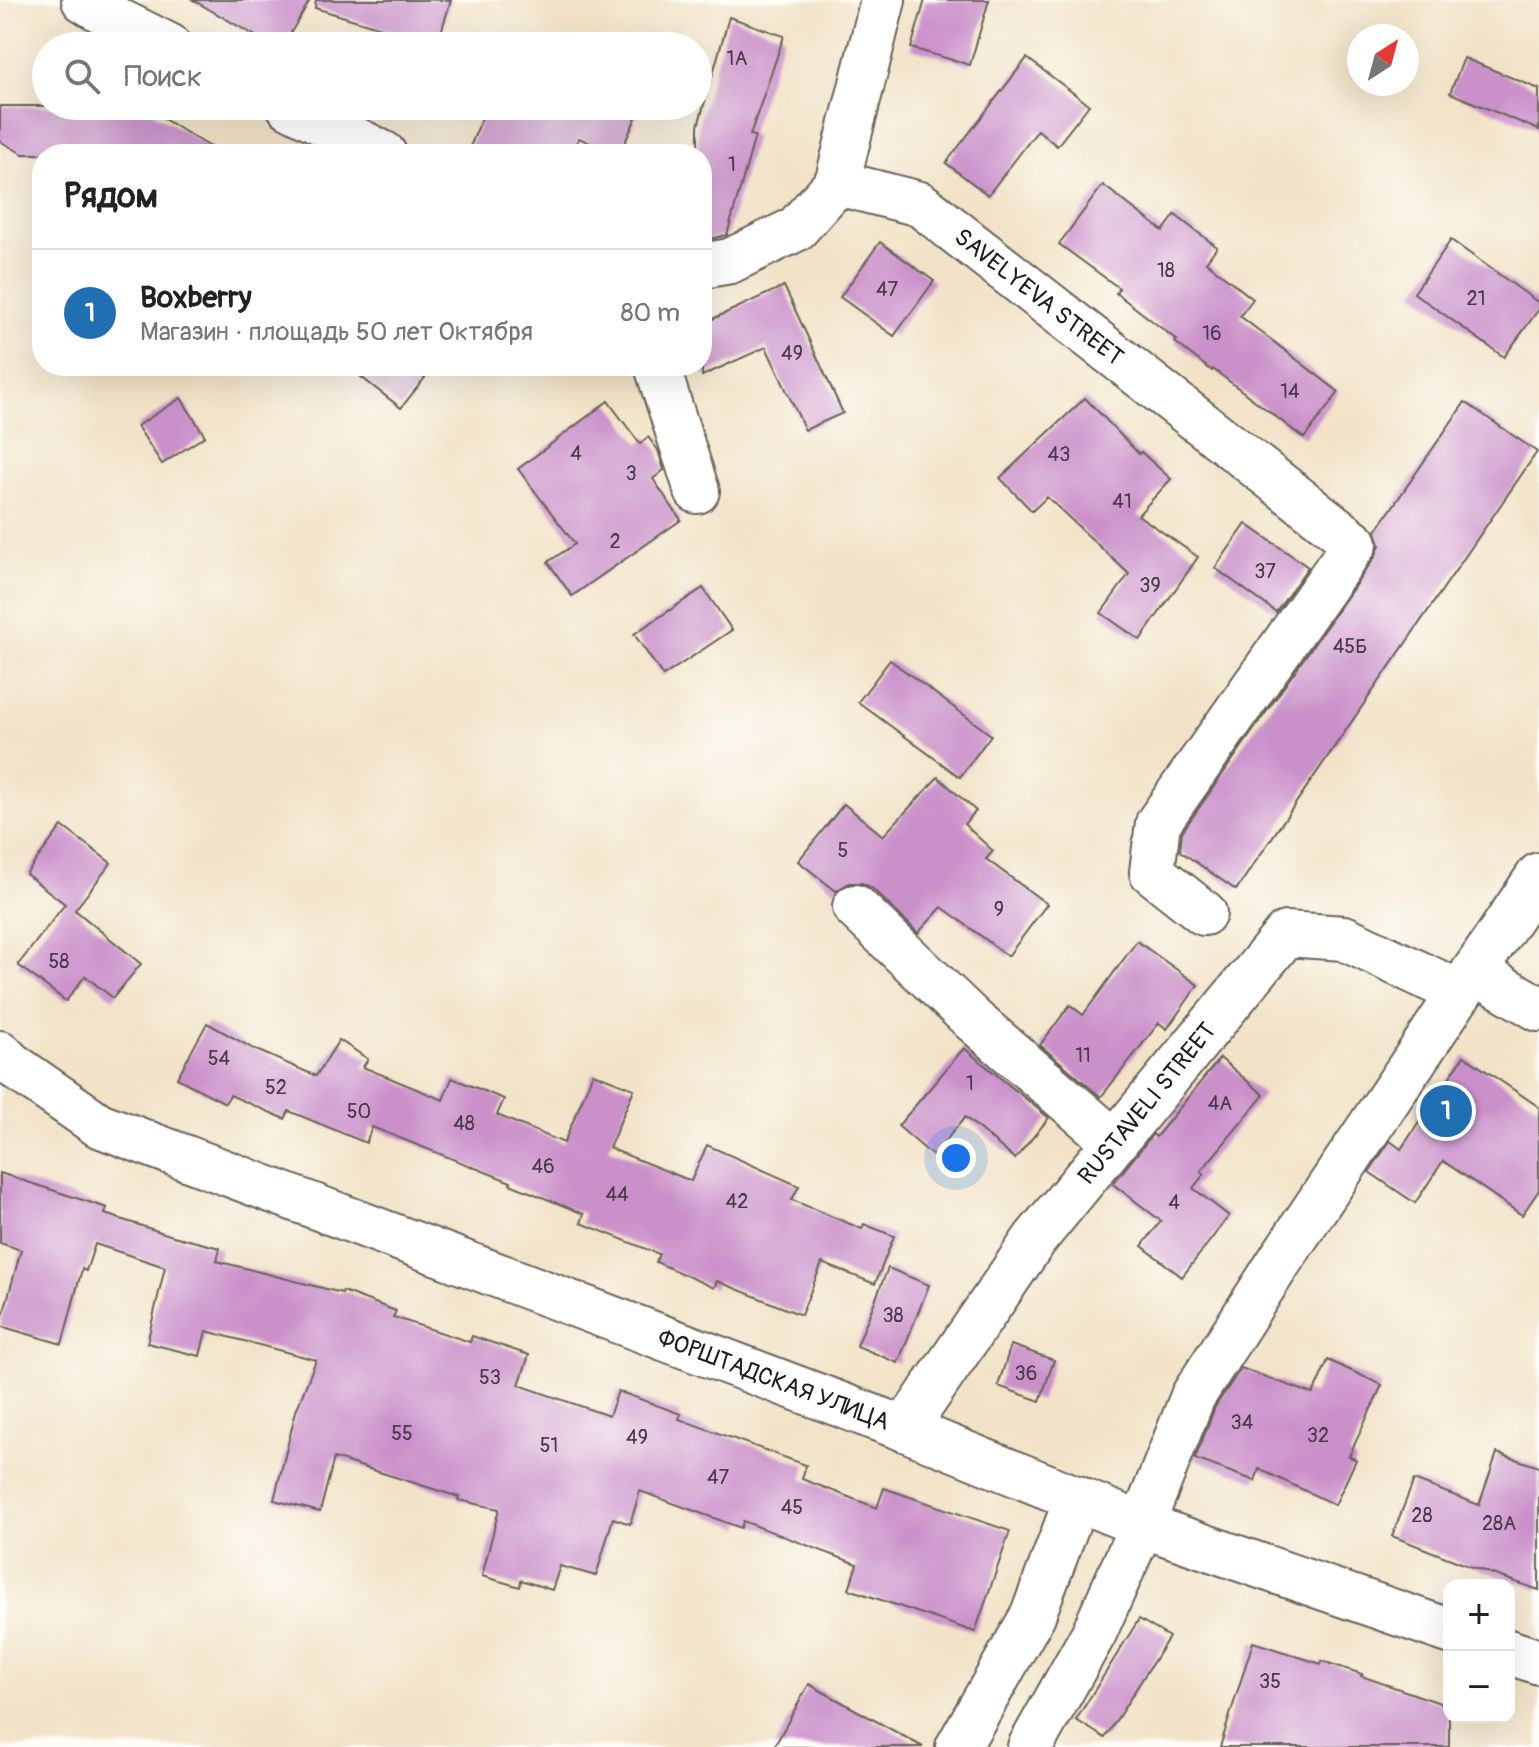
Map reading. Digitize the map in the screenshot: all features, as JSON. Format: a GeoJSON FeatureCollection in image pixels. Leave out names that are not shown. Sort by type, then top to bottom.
{"type":"FeatureCollection","features":[{"type":"Feature","properties":{"kind":"street"},"geometry":{"type":"LineString","coordinates":[[84,0],[141,32]]}},
{"type":"Feature","properties":{"kind":"street"},"geometry":{"type":"LineString","coordinates":[[712,264],[730,261],[796,229],[837,183],[883,0]]}},
{"type":"Feature","properties":{"kind":"street"},"geometry":{"type":"LineString","coordinates":[[317,120],[364,144]]}},
{"type":"Feature","properties":{"kind":"street","name":"SAVELYEVA STREET"},"geometry":{"type":"LineString","coordinates":[[837,183],[920,204],[1355,543],[1158,823],[1152,872],[1204,913]]}},
{"type":"Feature","properties":{"kind":"street"},"geometry":{"type":"LineString","coordinates":[[660,376],[697,491]]}},
{"type":"Feature","properties":{"kind":"street"},"geometry":{"type":"LineString","coordinates":[[1030,1747],[1094,1633],[1142,1525],[1193,1396],[1539,875]]}},
{"type":"Feature","properties":{"kind":"street"},"geometry":{"type":"LineString","coordinates":[[855,907],[973,1020],[1115,1142]]}},
{"type":"Feature","properties":{"kind":"street","name":"RUSTAVELI STREET"},"geometry":{"type":"LineString","coordinates":[[905,1429],[1035,1239],[1286,934],[1344,938],[1467,982]]}},
{"type":"Feature","properties":{"kind":"street"},"geometry":{"type":"LineString","coordinates":[[1467,982],[1539,1009]]}},
{"type":"Feature","properties":{"kind":"street","name":"ФОРШТАДСКАЯ УЛИЦА"},"geometry":{"type":"LineString","coordinates":[[0,1053],[11,1064],[99,1125]]}},
{"type":"Feature","properties":{"kind":"street","name":"ФОРШТАДСКАЯ УЛИЦА"},"geometry":{"type":"LineString","coordinates":[[0,1090],[905,1429],[1142,1525],[1443,1629]]}},
{"type":"Feature","properties":{"kind":"street"},"geometry":{"type":"LineString","coordinates":[[958,1747],[1033,1615],[1077,1498]]}},
{"type":"Feature","properties":{"kind":"street"},"geometry":{"type":"LineString","coordinates":[[1515,1654],[1539,1662]]}},
{"type":"Feature","properties":{"kind":"building"},"geometry":{"type":"Polygon","coordinates":[[[193,0],[310,0],[291,32],[249,32],[193,0]]]}},
{"type":"Feature","properties":{"kind":"building"},"geometry":{"type":"Polygon","coordinates":[[[316,0],[451,0],[441,32],[394,32],[315,8],[316,0]]]}},
{"type":"Feature","properties":{"kind":"building"},"geometry":{"type":"Polygon","coordinates":[[[925,0],[989,0],[970,65],[911,48],[925,0]]]}},
{"type":"Feature","properties":{"kind":"building"},"geometry":{"type":"Polygon","coordinates":[[[729,17],[784,36],[750,135],[755,136],[727,235],[712,239],[712,144],[698,144],[698,126],[700,120],[712,120],[712,77],[729,17]]]}},
{"type":"Feature","properties":{"kind":"building"},"geometry":{"type":"Polygon","coordinates":[[[1027,58],[1089,105],[1057,146],[1038,130],[988,195],[946,163],[1027,58]]]}},
{"type":"Feature","properties":{"kind":"building"},"geometry":{"type":"Polygon","coordinates":[[[1464,58],[1539,89],[1539,130],[1450,93],[1464,58]]]}},
{"type":"Feature","properties":{"kind":"building"},"geometry":{"type":"Polygon","coordinates":[[[0,106],[32,106],[32,120],[165,120],[205,144],[32,144],[32,154],[23,154],[0,141],[0,106]]]}},
{"type":"Feature","properties":{"kind":"building"},"geometry":{"type":"Polygon","coordinates":[[[481,120],[635,120],[624,144],[592,144],[579,138],[576,144],[471,144],[481,120]]]}},
{"type":"Feature","properties":{"kind":"building"},"geometry":{"type":"Polygon","coordinates":[[[1103,185],[1163,231],[1175,215],[1217,247],[1206,262],[1253,299],[1240,316],[1339,392],[1304,438],[1175,342],[1177,340],[1116,293],[1119,288],[1059,244],[1103,185]]]}},
{"type":"Feature","properties":{"kind":"building"},"geometry":{"type":"Polygon","coordinates":[[[1451,240],[1539,303],[1539,309],[1504,357],[1414,293],[1451,240]]]}},
{"type":"Feature","properties":{"kind":"building"},"geometry":{"type":"Polygon","coordinates":[[[880,242],[934,281],[894,336],[840,297],[880,242]]]}},
{"type":"Feature","properties":{"kind":"building"},"geometry":{"type":"Polygon","coordinates":[[[784,286],[843,413],[805,430],[766,347],[712,371],[712,319],[784,286]]]}},
{"type":"Feature","properties":{"kind":"building"},"geometry":{"type":"Polygon","coordinates":[[[360,376],[426,376],[401,408],[360,376]]]}},
{"type":"Feature","properties":{"kind":"building"},"geometry":{"type":"Polygon","coordinates":[[[181,398],[205,436],[162,464],[137,426],[181,398]]]}},
{"type":"Feature","properties":{"kind":"building"},"geometry":{"type":"Polygon","coordinates":[[[1085,398],[1139,454],[1141,452],[1171,479],[1138,515],[1198,557],[1140,640],[1101,613],[1129,574],[1047,497],[1032,511],[1000,478],[1085,398]]]}},
{"type":"Feature","properties":{"kind":"building"},"geometry":{"type":"Polygon","coordinates":[[[608,401],[640,444],[648,437],[658,450],[664,470],[653,479],[681,520],[572,596],[548,562],[575,544],[518,469],[608,401]]]}},
{"type":"Feature","properties":{"kind":"building"},"geometry":{"type":"Polygon","coordinates":[[[1465,402],[1537,452],[1236,890],[1180,851],[1182,832],[1375,557],[1380,545],[1376,531],[1465,402]]]}},
{"type":"Feature","properties":{"kind":"building"},"geometry":{"type":"Polygon","coordinates":[[[1246,524],[1308,567],[1276,612],[1215,568],[1246,524]]]}},
{"type":"Feature","properties":{"kind":"building"},"geometry":{"type":"Polygon","coordinates":[[[703,588],[732,630],[663,676],[634,634],[703,588]]]}},
{"type":"Feature","properties":{"kind":"building"},"geometry":{"type":"Polygon","coordinates":[[[890,660],[991,735],[960,777],[858,702],[890,660]]]}},
{"type":"Feature","properties":{"kind":"building"},"geometry":{"type":"Polygon","coordinates":[[[938,777],[976,811],[964,824],[993,851],[986,859],[1047,904],[1008,956],[942,907],[918,933],[872,888],[862,883],[849,883],[836,891],[798,861],[844,804],[883,836],[938,777]]]}},
{"type":"Feature","properties":{"kind":"building"},"geometry":{"type":"Polygon","coordinates":[[[62,826],[111,863],[75,910],[141,964],[113,998],[85,976],[66,1001],[18,965],[65,904],[26,874],[62,826]]]}},
{"type":"Feature","properties":{"kind":"building"},"geometry":{"type":"Polygon","coordinates":[[[1137,941],[1198,985],[1167,1029],[1159,1023],[1101,1097],[1040,1045],[1070,1005],[1083,1015],[1137,941]]]}},
{"type":"Feature","properties":{"kind":"building"},"geometry":{"type":"Polygon","coordinates":[[[207,1023],[254,1049],[316,1076],[339,1040],[368,1059],[363,1067],[443,1100],[452,1078],[504,1099],[497,1115],[564,1143],[593,1073],[634,1089],[609,1148],[691,1181],[707,1145],[799,1186],[792,1200],[862,1229],[864,1224],[894,1236],[875,1284],[822,1263],[801,1315],[717,1281],[714,1288],[656,1262],[659,1254],[581,1223],[584,1214],[372,1127],[366,1143],[289,1111],[285,1119],[230,1095],[225,1103],[177,1078],[207,1023]]]}},
{"type":"Feature","properties":{"kind":"building"},"geometry":{"type":"Polygon","coordinates":[[[964,1048],[1049,1118],[1015,1159],[965,1117],[933,1156],[898,1126],[964,1048]]]}},
{"type":"Feature","properties":{"kind":"building"},"geometry":{"type":"Polygon","coordinates":[[[1464,1056],[1539,1107],[1539,1190],[1522,1215],[1443,1161],[1415,1203],[1369,1172],[1390,1141],[1401,1149],[1464,1056]]]}},
{"type":"Feature","properties":{"kind":"building"},"geometry":{"type":"Polygon","coordinates":[[[1220,1058],[1264,1095],[1201,1171],[1204,1174],[1193,1188],[1229,1216],[1182,1277],[1142,1246],[1161,1221],[1113,1184],[1220,1058]]]}},
{"type":"Feature","properties":{"kind":"building"},"geometry":{"type":"Polygon","coordinates":[[[0,1173],[107,1208],[105,1214],[220,1248],[217,1261],[343,1291],[396,1311],[393,1317],[470,1342],[472,1336],[529,1355],[519,1385],[609,1416],[618,1391],[681,1414],[679,1419],[806,1465],[802,1479],[877,1508],[884,1488],[1010,1531],[975,1632],[849,1589],[857,1564],[743,1521],[741,1528],[640,1491],[630,1524],[613,1518],[596,1576],[560,1566],[552,1590],[521,1580],[520,1587],[482,1576],[499,1509],[458,1500],[459,1497],[334,1458],[320,1512],[274,1500],[296,1411],[316,1360],[206,1331],[200,1356],[147,1343],[165,1267],[95,1244],[86,1271],[82,1269],[62,1344],[0,1326],[21,1250],[0,1243],[0,1173]]]}},
{"type":"Feature","properties":{"kind":"building"},"geometry":{"type":"Polygon","coordinates":[[[888,1268],[929,1285],[898,1363],[857,1346],[888,1268]]]}},
{"type":"Feature","properties":{"kind":"building"},"geometry":{"type":"Polygon","coordinates":[[[1011,1345],[1054,1360],[1040,1401],[998,1386],[1011,1345]]]}},
{"type":"Feature","properties":{"kind":"building"},"geometry":{"type":"Polygon","coordinates":[[[1328,1360],[1382,1385],[1349,1456],[1356,1460],[1335,1505],[1259,1469],[1255,1481],[1195,1459],[1215,1407],[1241,1368],[1313,1394],[1328,1360]]]}},
{"type":"Feature","properties":{"kind":"building"},"geometry":{"type":"Polygon","coordinates":[[[1497,1453],[1539,1467],[1539,1590],[1392,1536],[1414,1480],[1479,1505],[1497,1453]]]}},
{"type":"Feature","properties":{"kind":"building"},"geometry":{"type":"Polygon","coordinates":[[[1139,1619],[1169,1637],[1105,1738],[1076,1720],[1139,1619]]]}},
{"type":"Feature","properties":{"kind":"building"},"geometry":{"type":"Polygon","coordinates":[[[1253,1642],[1362,1674],[1443,1704],[1443,1723],[1449,1723],[1449,1747],[1220,1747],[1253,1642]]]}},
{"type":"Feature","properties":{"kind":"building"},"geometry":{"type":"Polygon","coordinates":[[[809,1684],[923,1747],[774,1747],[809,1684]]]}},
{"type":"Feature","properties":{"kind":"place","name":"Boxberry"},"geometry":{"type":"Point","coordinates":[1446,1111]}}]}
